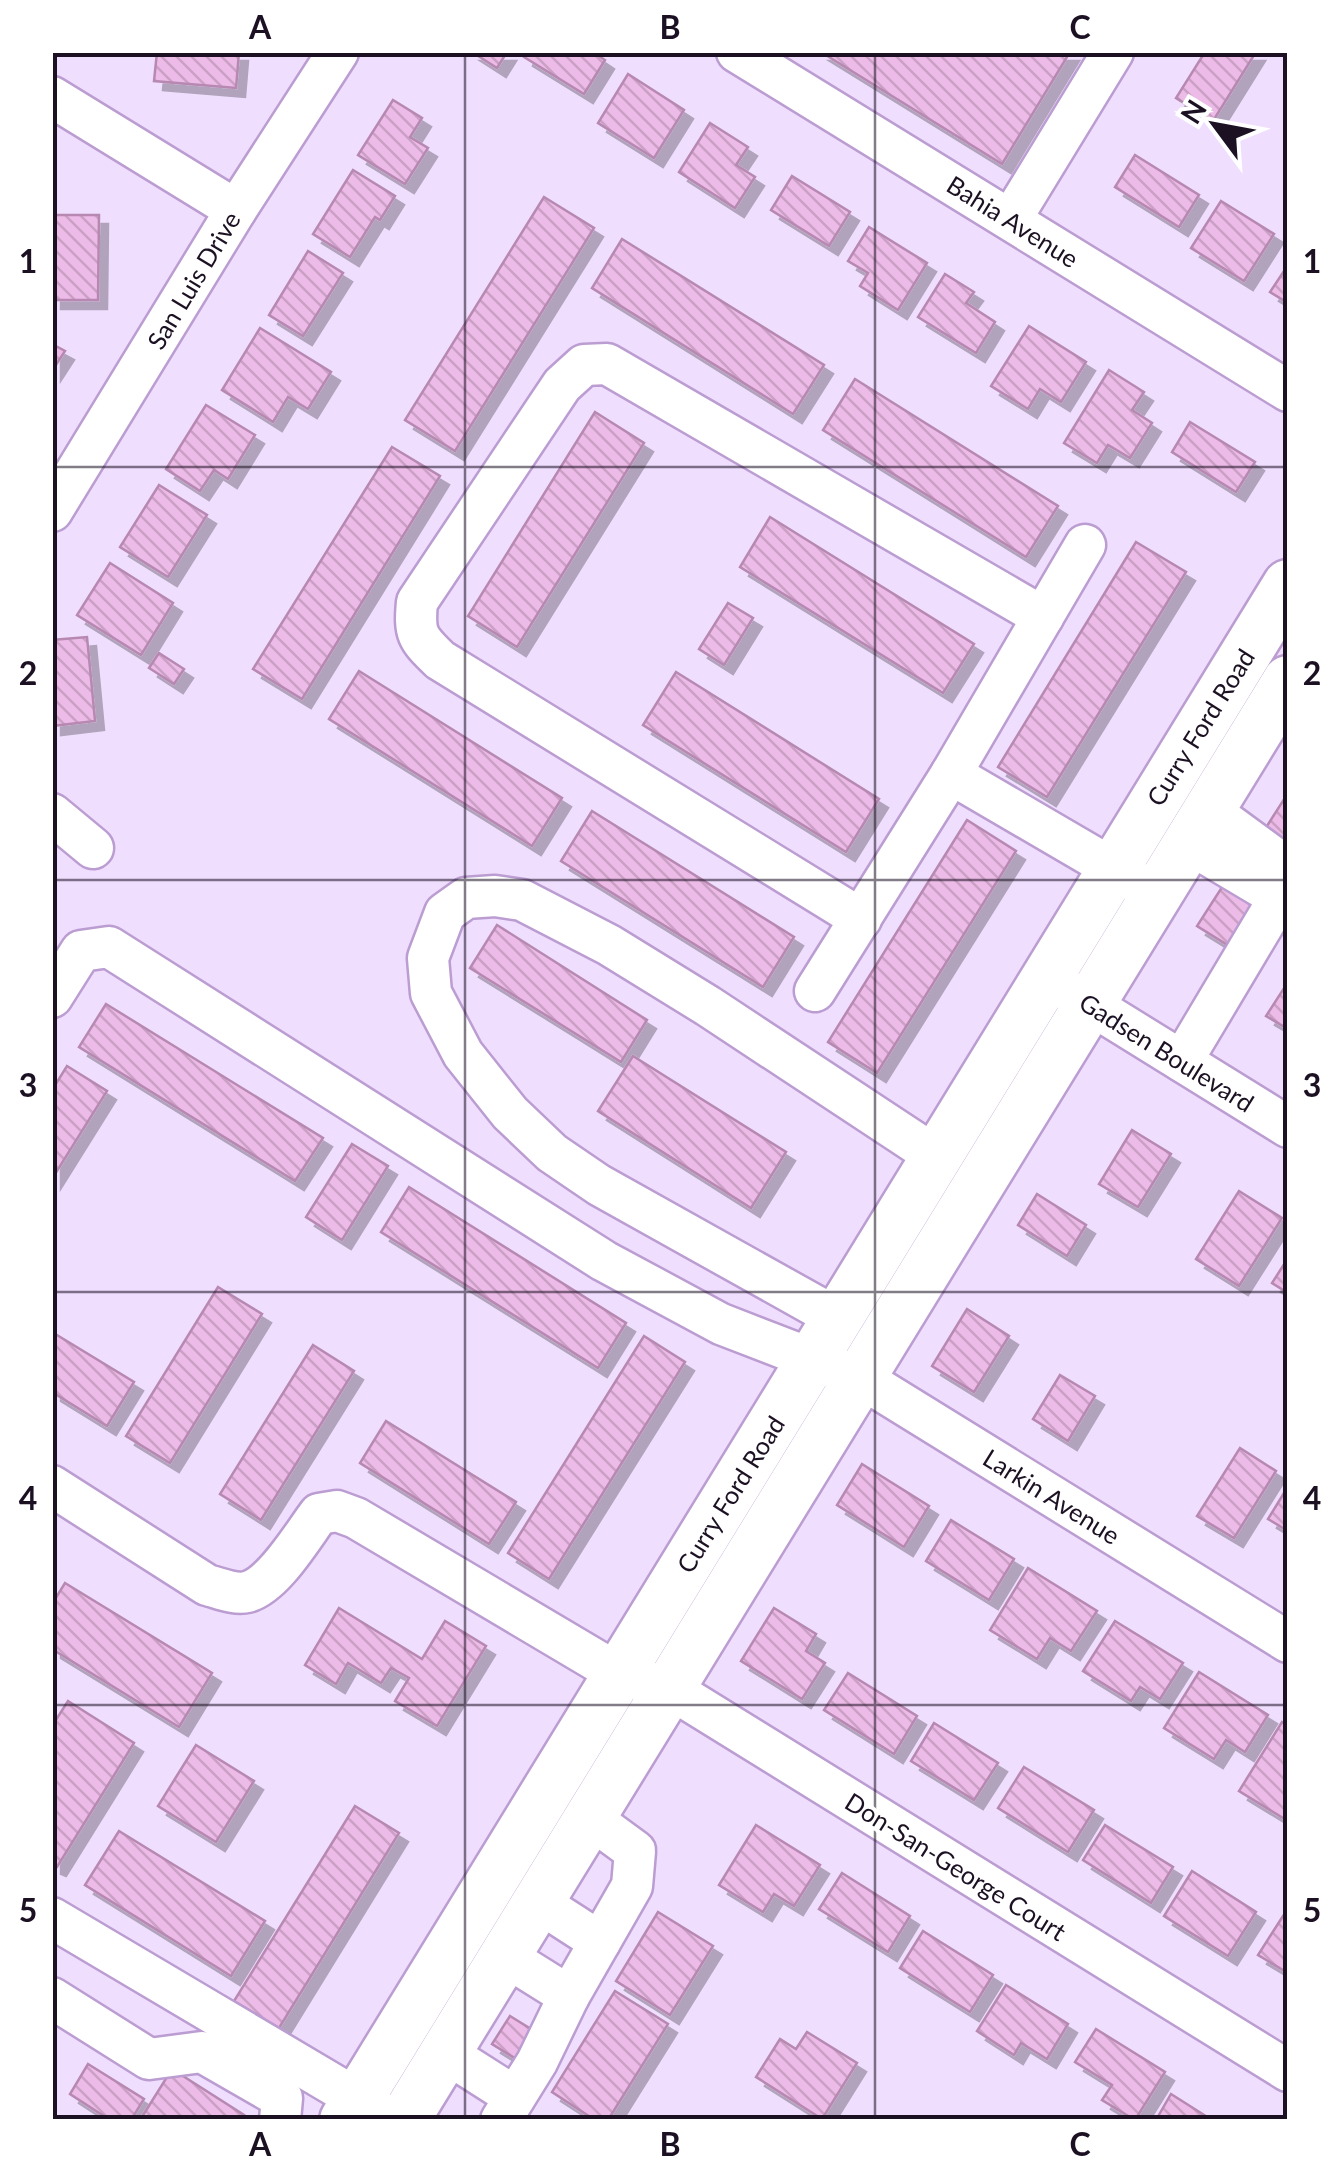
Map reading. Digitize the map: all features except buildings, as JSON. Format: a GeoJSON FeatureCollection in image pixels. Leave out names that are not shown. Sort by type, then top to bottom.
{"type":"FeatureCollection","features":[{"type":"Feature","properties":{"kind":"main road","name":"Curry Ford Road"},"geometry":{"type":"LineString","coordinates":[[366,2112],[619,1674],[1113,868],[1283,602]]}},
{"type":"Feature","properties":{"kind":"main road","name":"Curry Ford Road"},"geometry":{"type":"LineString","coordinates":[[404,2120],[1288,681]]}},
{"type":"Feature","properties":{"kind":"street","name":"San Luis Drive"},"geometry":{"type":"LineString","coordinates":[[52,510],[338,52]]}},
{"type":"Feature","properties":{"kind":"street","name":"Bahia Avenue"},"geometry":{"type":"LineString","coordinates":[[737,52],[1288,391]]}},
{"type":"Feature","properties":{"kind":"street"},"geometry":{"type":"LineString","coordinates":[[1010,219],[1113,52]]}},
{"type":"Feature","properties":{"kind":"street"},"geometry":{"type":"LineString","coordinates":[[52,97],[236,210]]}},
{"type":"Feature","properties":{"kind":"street"},"geometry":{"type":"LineString","coordinates":[[860,919],[440,660],[419,640],[415,625],[417,602],[562,385],[584,365],[607,364],[1043,617]]}},
{"type":"Feature","properties":{"kind":"street"},"geometry":{"type":"LineString","coordinates":[[815,992],[951,774],[1086,544]]}},
{"type":"Feature","properties":{"kind":"street"},"geometry":{"type":"LineString","coordinates":[[951,774],[1157,894]]}},
{"type":"Feature","properties":{"kind":"street"},"geometry":{"type":"LineString","coordinates":[[52,814],[93,848]]}},
{"type":"Feature","properties":{"kind":"street"},"geometry":{"type":"LineString","coordinates":[[1199,826],[1288,868]]}},
{"type":"Feature","properties":{"kind":"street"},"geometry":{"type":"LineString","coordinates":[[1182,1062],[1275,905],[1272,894],[1199,826]]}},
{"type":"Feature","properties":{"kind":"street"},"geometry":{"type":"LineString","coordinates":[[837,1318],[599,1184],[552,1153],[510,1113],[464,1054],[431,993],[428,958],[445,914],[466,898],[495,896],[522,900],[608,945],[692,996],[937,1157]]}},
{"type":"Feature","properties":{"kind":"street","name":"Larkin Avenue"},"geometry":{"type":"LineString","coordinates":[[52,997],[81,951],[109,948],[604,1261],[721,1324],[861,1378],[1288,1642]]}},
{"type":"Feature","properties":{"kind":"street","name":"Gadsen Boulevard"},"geometry":{"type":"LineString","coordinates":[[1046,978],[1288,1127]]}},
{"type":"Feature","properties":{"kind":"street","name":"Don-San-George Court"},"geometry":{"type":"LineString","coordinates":[[52,1486],[207,1585],[230,1592],[247,1592],[268,1580],[319,1514],[337,1511],[356,1518],[619,1674],[669,1688],[1288,2072]]}},
{"type":"Feature","properties":{"kind":"street"},"geometry":{"type":"LineString","coordinates":[[446,2053],[508,2108],[632,1886],[634,1851],[590,1818]]}},
{"type":"Feature","properties":{"kind":"street"},"geometry":{"type":"LineString","coordinates":[[538,1902],[600,1942]]}},
{"type":"Feature","properties":{"kind":"street"},"geometry":{"type":"LineString","coordinates":[[52,1918],[366,2112]]}},
{"type":"Feature","properties":{"kind":"street"},"geometry":{"type":"LineString","coordinates":[[505,1956],[570,1996]]}},
{"type":"Feature","properties":{"kind":"street"},"geometry":{"type":"LineString","coordinates":[[52,1998],[149,2059],[202,2052],[282,2098],[280,2120]]}}]}
